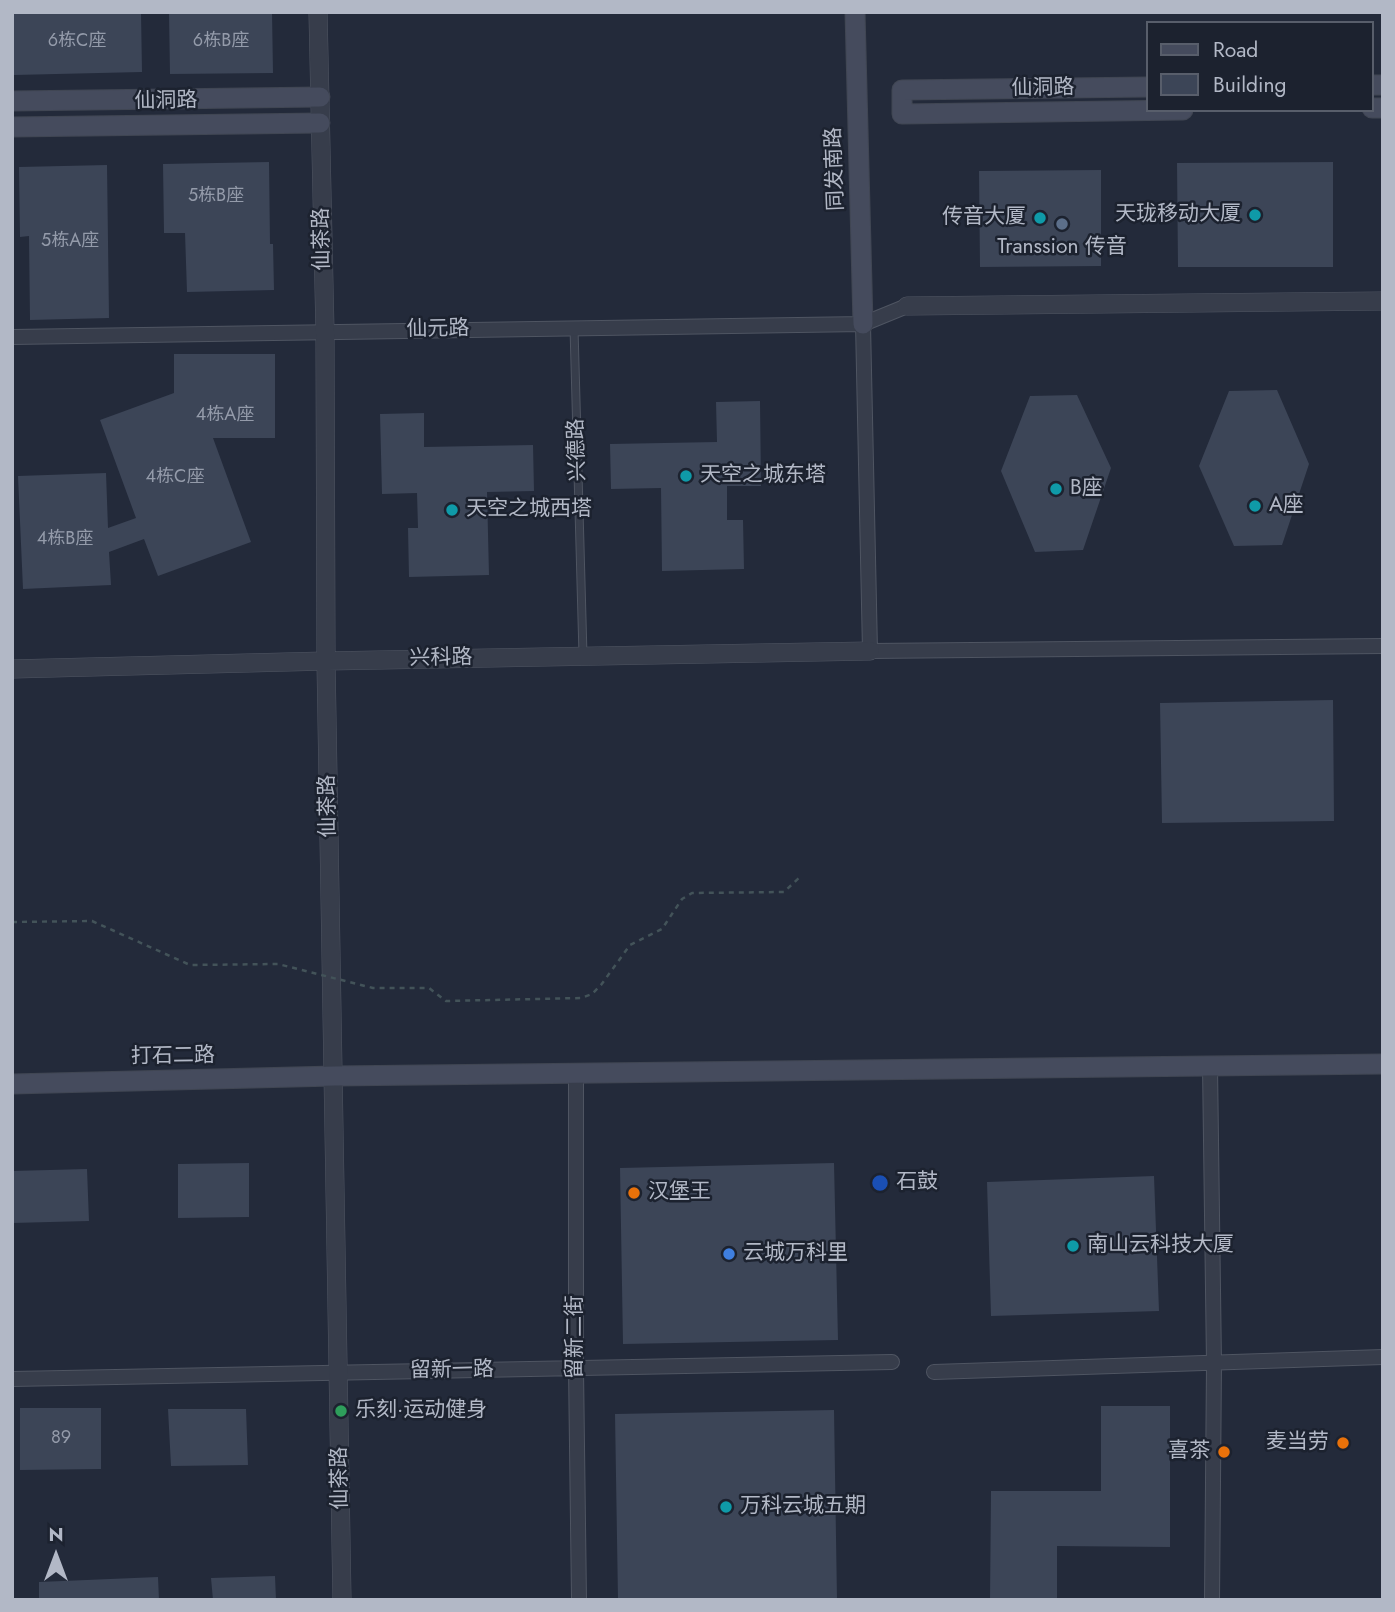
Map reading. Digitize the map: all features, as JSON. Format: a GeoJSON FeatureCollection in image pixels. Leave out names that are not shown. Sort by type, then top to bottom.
{"type":"FeatureCollection","features":[{"type":"Feature","properties":{"kind":"main road","name":"同发南路"},"geometry":{"type":"LineString","coordinates":[[855,12],[863,324]]}},
{"type":"Feature","properties":{"kind":"main road","name":"仙洞路"},"geometry":{"type":"LineString","coordinates":[[1146,87],[902,90],[902,114],[1146,111]]}},
{"type":"Feature","properties":{"kind":"main road","name":"仙洞路"},"geometry":{"type":"LineString","coordinates":[[12,102],[320,97]]}},
{"type":"Feature","properties":{"kind":"main road","name":"仙洞路"},"geometry":{"type":"LineString","coordinates":[[12,127],[320,123]]}},
{"type":"Feature","properties":{"kind":"main road","name":"打石二路"},"geometry":{"type":"LineString","coordinates":[[12,1084],[334,1076],[1383,1064]]}},
{"type":"Feature","properties":{"kind":"street","name":"仙茶路"},"geometry":{"type":"LineString","coordinates":[[318,12],[325,332],[326,661],[342,1600]]}},
{"type":"Feature","properties":{"kind":"street"},"geometry":{"type":"LineString","coordinates":[[1383,301],[907,306],[863,324],[870,652],[1383,646]]}},
{"type":"Feature","properties":{"kind":"street","name":"仙元路"},"geometry":{"type":"LineString","coordinates":[[12,337],[863,324]]}},
{"type":"Feature","properties":{"kind":"street","name":"兴科路"},"geometry":{"type":"LineString","coordinates":[[12,669],[870,652]]}},
{"type":"Feature","properties":{"kind":"street"},"geometry":{"type":"LineString","coordinates":[[1210,1066],[1214,1364],[1212,1600]]}},
{"type":"Feature","properties":{"kind":"street","name":"留新二街"},"geometry":{"type":"LineString","coordinates":[[576,1073],[579,1600]]}},
{"type":"Feature","properties":{"kind":"street"},"geometry":{"type":"LineString","coordinates":[[934,1372],[1383,1357]]}},
{"type":"Feature","properties":{"kind":"street","name":"留新一路"},"geometry":{"type":"LineString","coordinates":[[12,1379],[892,1362]]}},
{"type":"Feature","properties":{"kind":"lane","name":"兴德路"},"geometry":{"type":"LineString","coordinates":[[574,328],[583,656]]}},
{"type":"Feature","properties":{"kind":"path"},"geometry":{"type":"LineString","coordinates":[[12,922],[92,921],[190,965],[278,964],[373,988],[429,988],[446,1001],[581,998],[592,994],[601,985],[630,945],[662,929],[682,899],[692,893],[784,892],[801,876]]}},
{"type":"Feature","properties":{"kind":"building"},"geometry":{"type":"Polygon","coordinates":[[[13,12],[141,12],[142,72],[14,75],[13,12]]]}},
{"type":"Feature","properties":{"kind":"building"},"geometry":{"type":"Polygon","coordinates":[[[169,12],[272,12],[273,73],[170,74],[169,12]]]}},
{"type":"Feature","properties":{"kind":"building"},"geometry":{"type":"Polygon","coordinates":[[[269,162],[270,244],[273,244],[274,290],[187,292],[185,233],[164,233],[163,164],[269,162]]]}},
{"type":"Feature","properties":{"kind":"building","name":"天珑移动大厦"},"geometry":{"type":"Polygon","coordinates":[[[1333,162],[1333,267],[1178,267],[1177,163],[1333,162]]]}},
{"type":"Feature","properties":{"kind":"building"},"geometry":{"type":"Polygon","coordinates":[[[107,165],[109,318],[30,320],[29,236],[20,237],[19,167],[107,165]]]}},
{"type":"Feature","properties":{"kind":"building","name":"传音大厦"},"geometry":{"type":"Polygon","coordinates":[[[1101,170],[1101,266],[980,267],[979,171],[1101,170]]]}},
{"type":"Feature","properties":{"kind":"building"},"geometry":{"type":"Polygon","coordinates":[[[174,354],[275,354],[275,438],[213,438],[251,542],[158,576],[144,539],[109,552],[111,585],[23,589],[18,476],[106,473],[108,528],[136,518],[100,420],[174,393],[174,354]]]}},
{"type":"Feature","properties":{"kind":"building","name":"A座"},"geometry":{"type":"Polygon","coordinates":[[[1277,390],[1309,464],[1282,545],[1234,546],[1199,466],[1229,391],[1277,390]]]}},
{"type":"Feature","properties":{"kind":"building","name":"B座"},"geometry":{"type":"Polygon","coordinates":[[[1077,395],[1111,468],[1083,550],[1035,552],[1001,471],[1030,396],[1077,395]]]}},
{"type":"Feature","properties":{"kind":"building","name":"天空之城东塔"},"geometry":{"type":"Polygon","coordinates":[[[760,401],[761,486],[727,486],[727,520],[743,520],[744,569],[662,571],[661,488],[611,489],[610,444],[717,442],[716,402],[760,401]]]}},
{"type":"Feature","properties":{"kind":"building","name":"天空之城西塔"},"geometry":{"type":"Polygon","coordinates":[[[424,413],[424,447],[533,445],[534,491],[487,492],[489,575],[409,577],[408,528],[418,528],[417,493],[382,494],[380,414],[424,413]]]}},
{"type":"Feature","properties":{"kind":"building"},"geometry":{"type":"Polygon","coordinates":[[[1333,700],[1334,821],[1162,823],[1160,703],[1333,700]]]}},
{"type":"Feature","properties":{"kind":"building"},"geometry":{"type":"Polygon","coordinates":[[[249,1163],[249,1217],[178,1218],[178,1164],[249,1163]]]}},
{"type":"Feature","properties":{"kind":"building","name":"云城万科里"},"geometry":{"type":"Polygon","coordinates":[[[834,1163],[838,1340],[623,1344],[620,1168],[834,1163]]]}},
{"type":"Feature","properties":{"kind":"building"},"geometry":{"type":"Polygon","coordinates":[[[87,1169],[89,1221],[12,1223],[12,1171],[87,1169]]]}},
{"type":"Feature","properties":{"kind":"building","name":"南山云科技大厦"},"geometry":{"type":"Polygon","coordinates":[[[1154,1176],[1159,1311],[991,1316],[987,1182],[1154,1176]]]}},
{"type":"Feature","properties":{"kind":"building"},"geometry":{"type":"Polygon","coordinates":[[[1101,1406],[1170,1406],[1170,1547],[1057,1546],[1057,1600],[990,1600],[991,1491],[1101,1491],[1101,1406]]]}},
{"type":"Feature","properties":{"kind":"building"},"geometry":{"type":"Polygon","coordinates":[[[20,1408],[101,1408],[101,1469],[20,1470],[20,1408]]]}},
{"type":"Feature","properties":{"kind":"building"},"geometry":{"type":"Polygon","coordinates":[[[168,1409],[246,1409],[248,1465],[171,1466],[168,1409]]]}},
{"type":"Feature","properties":{"kind":"building","name":"万科云城五期"},"geometry":{"type":"Polygon","coordinates":[[[834,1410],[837,1600],[618,1600],[615,1414],[834,1410]]]}},
{"type":"Feature","properties":{"kind":"building"},"geometry":{"type":"Polygon","coordinates":[[[275,1576],[276,1600],[213,1600],[211,1578],[275,1576]]]}},
{"type":"Feature","properties":{"kind":"building"},"geometry":{"type":"Polygon","coordinates":[[[158,1577],[159,1600],[39,1600],[39,1582],[158,1577]]]}},
{"type":"Feature","properties":{"kind":"place","name":"天珑移动大厦"},"geometry":{"type":"Point","coordinates":[1255,215]}},
{"type":"Feature","properties":{"kind":"place","name":"传音大厦"},"geometry":{"type":"Point","coordinates":[1040,218]}},
{"type":"Feature","properties":{"kind":"place","name":"Transsion 传音"},"geometry":{"type":"Point","coordinates":[1062,224]}},
{"type":"Feature","properties":{"kind":"place","name":"天空之城东塔"},"geometry":{"type":"Point","coordinates":[686,476]}},
{"type":"Feature","properties":{"kind":"place","name":"B座"},"geometry":{"type":"Point","coordinates":[1056,489]}},
{"type":"Feature","properties":{"kind":"place","name":"A座"},"geometry":{"type":"Point","coordinates":[1255,506]}},
{"type":"Feature","properties":{"kind":"place","name":"天空之城西塔"},"geometry":{"type":"Point","coordinates":[452,510]}},
{"type":"Feature","properties":{"kind":"place","name":"石鼓"},"geometry":{"type":"Point","coordinates":[880,1183]}},
{"type":"Feature","properties":{"kind":"place","name":"汉堡王"},"geometry":{"type":"Point","coordinates":[634,1193]}},
{"type":"Feature","properties":{"kind":"place","name":"南山云科技大厦"},"geometry":{"type":"Point","coordinates":[1073,1246]}},
{"type":"Feature","properties":{"kind":"place","name":"云城万科里"},"geometry":{"type":"Point","coordinates":[729,1254]}},
{"type":"Feature","properties":{"kind":"place","name":"乐刻·运动健身"},"geometry":{"type":"Point","coordinates":[341,1411]}},
{"type":"Feature","properties":{"kind":"place","name":"麦当劳"},"geometry":{"type":"Point","coordinates":[1343,1443]}},
{"type":"Feature","properties":{"kind":"place","name":"喜茶"},"geometry":{"type":"Point","coordinates":[1224,1452]}},
{"type":"Feature","properties":{"kind":"place","name":"万科云城五期"},"geometry":{"type":"Point","coordinates":[726,1507]}}]}
